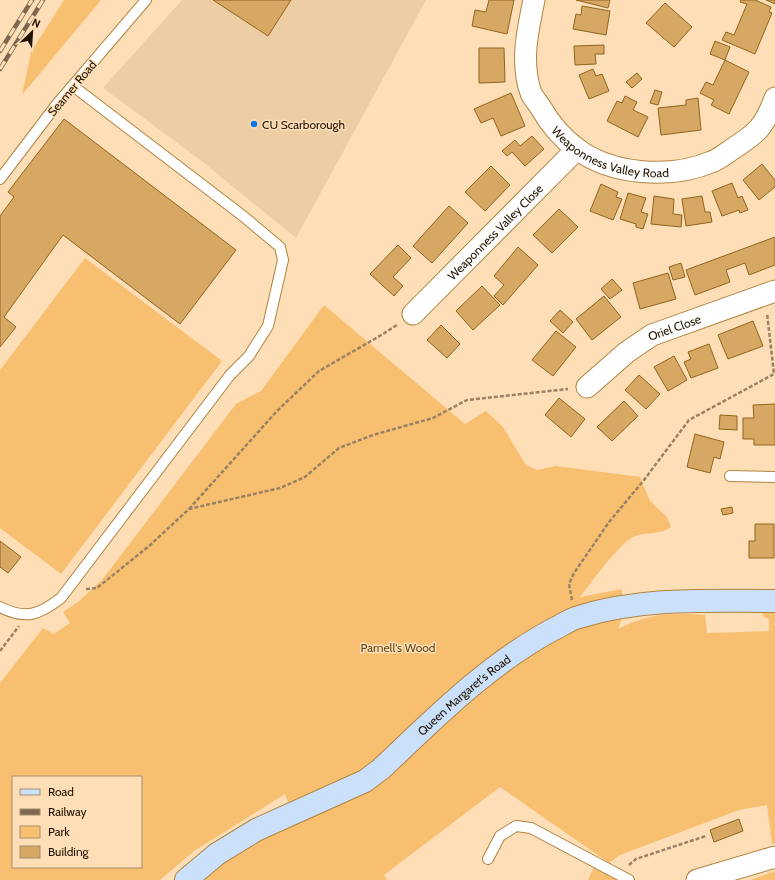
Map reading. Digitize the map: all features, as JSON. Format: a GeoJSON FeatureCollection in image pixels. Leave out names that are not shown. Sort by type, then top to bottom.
{"type":"FeatureCollection","features":[{"type":"Feature","properties":{"kind":"main road","name":"Queen Margaret's Road"},"geometry":{"type":"LineString","coordinates":[[186,880],[217,854],[256,830],[365,781],[381,769],[443,711],[490,671],[537,638],[578,617],[626,606],[690,601],[775,601]]}},
{"type":"Feature","properties":{"kind":"street","name":"Weaponness Valley Road"},"geometry":{"type":"LineString","coordinates":[[534,0],[526,38],[526,68],[531,93],[551,125],[577,149],[621,168],[659,172],[679,171],[711,162],[756,134],[771,111],[775,98]]}},
{"type":"Feature","properties":{"kind":"street","name":"Weaponness Valley Close"},"geometry":{"type":"LineString","coordinates":[[413,314],[577,149]]}},
{"type":"Feature","properties":{"kind":"street","name":"Oriel Close"},"geometry":{"type":"LineString","coordinates":[[587,387],[627,352],[652,336],[770,292]]}},
{"type":"Feature","properties":{"kind":"street"},"geometry":{"type":"LineString","coordinates":[[697,880],[775,857]]}},
{"type":"Feature","properties":{"kind":"lane","name":"Seamer Road"},"geometry":{"type":"LineString","coordinates":[[0,179],[73,86],[146,0]]}},
{"type":"Feature","properties":{"kind":"lane"},"geometry":{"type":"LineString","coordinates":[[0,607],[10,612],[27,616],[50,606],[65,592],[230,375],[249,356],[268,326],[284,260],[280,247],[243,216],[73,86]]}},
{"type":"Feature","properties":{"kind":"lane"},"geometry":{"type":"LineString","coordinates":[[730,476],[775,477]]}},
{"type":"Feature","properties":{"kind":"lane"},"geometry":{"type":"LineString","coordinates":[[488,859],[500,836],[516,826],[531,828],[629,880]]}},
{"type":"Feature","properties":{"kind":"path"},"geometry":{"type":"LineString","coordinates":[[578,617],[569,589],[569,584],[574,573],[609,522],[644,480],[689,420],[774,374],[770,292]]}},
{"type":"Feature","properties":{"kind":"path"},"geometry":{"type":"LineString","coordinates":[[65,592],[97,588],[148,547],[189,509],[277,411],[319,371],[378,337],[413,314]]}},
{"type":"Feature","properties":{"kind":"path"},"geometry":{"type":"LineString","coordinates":[[189,509],[280,488],[305,477],[339,448],[373,435],[433,418],[467,400],[587,387]]}},
{"type":"Feature","properties":{"kind":"path"},"geometry":{"type":"LineString","coordinates":[[0,651],[27,616]]}},
{"type":"Feature","properties":{"kind":"path"},"geometry":{"type":"LineString","coordinates":[[618,874],[636,859],[706,836]]}},
{"type":"Feature","properties":{"kind":"shaded area","name":"CU Scarborough"},"geometry":{"type":"Polygon","coordinates":[[[182,0],[426,0],[296,238],[199,159],[103,88],[182,0]]]}},
{"type":"Feature","properties":{"kind":"green space"},"geometry":{"type":"Polygon","coordinates":[[[64,0],[101,0],[22,95],[31,52],[64,0]]]}},
{"type":"Feature","properties":{"kind":"green space"},"geometry":{"type":"Polygon","coordinates":[[[85,258],[222,361],[61,574],[0,528],[0,370],[85,258]]]}},
{"type":"Feature","properties":{"kind":"green space","name":"Parnell's Wood"},"geometry":{"type":"Polygon","coordinates":[[[324,305],[465,424],[486,411],[503,427],[526,465],[537,470],[556,466],[640,477],[650,501],[667,517],[671,527],[663,531],[635,536],[621,546],[580,597],[622,589],[622,618],[618,629],[651,617],[681,614],[705,615],[707,633],[769,631],[769,619],[764,617],[762,613],[765,611],[775,611],[775,843],[772,844],[767,805],[739,810],[620,855],[609,863],[500,787],[384,875],[387,880],[205,880],[226,861],[250,843],[295,821],[285,794],[194,851],[160,880],[0,880],[0,683],[43,628],[54,634],[70,623],[63,612],[78,602],[102,580],[236,404],[261,391],[324,305]]]}},
{"type":"Feature","properties":{"kind":"green space"},"geometry":{"type":"Polygon","coordinates":[[[594,867],[615,878],[618,880],[588,880],[594,867]]]}},
{"type":"Feature","properties":{"kind":"green space"},"geometry":{"type":"Polygon","coordinates":[[[775,871],[775,880],[750,880],[775,871]]]}},
{"type":"Feature","properties":{"kind":"building"},"geometry":{"type":"Polygon","coordinates":[[[213,0],[291,0],[268,36],[213,0]]]}},
{"type":"Feature","properties":{"kind":"building"},"geometry":{"type":"Polygon","coordinates":[[[489,0],[514,0],[507,34],[472,26],[475,10],[486,12],[489,0]]]}},
{"type":"Feature","properties":{"kind":"building"},"geometry":{"type":"Polygon","coordinates":[[[576,0],[610,0],[608,8],[576,0]]]}},
{"type":"Feature","properties":{"kind":"building"},"geometry":{"type":"Polygon","coordinates":[[[741,0],[755,0],[771,7],[769,12],[772,13],[755,54],[722,40],[726,32],[734,35],[747,4],[740,2],[741,0]]]}},
{"type":"Feature","properties":{"kind":"building"},"geometry":{"type":"Polygon","coordinates":[[[766,0],[775,0],[775,4],[766,0]]]}},
{"type":"Feature","properties":{"kind":"building"},"geometry":{"type":"Polygon","coordinates":[[[665,3],[692,27],[674,47],[646,23],[665,3]]]}},
{"type":"Feature","properties":{"kind":"building"},"geometry":{"type":"Polygon","coordinates":[[[582,6],[610,11],[606,35],[573,29],[576,14],[581,15],[582,6]]]}},
{"type":"Feature","properties":{"kind":"building"},"geometry":{"type":"Polygon","coordinates":[[[715,41],[730,47],[725,60],[710,54],[715,41]]]}},
{"type":"Feature","properties":{"kind":"building"},"geometry":{"type":"Polygon","coordinates":[[[604,45],[604,54],[595,54],[596,64],[575,65],[574,46],[604,45]]]}},
{"type":"Feature","properties":{"kind":"building"},"geometry":{"type":"Polygon","coordinates":[[[479,48],[504,48],[505,82],[479,83],[479,48]]]}},
{"type":"Feature","properties":{"kind":"building"},"geometry":{"type":"Polygon","coordinates":[[[725,60],[749,72],[729,114],[711,105],[714,100],[700,93],[706,82],[713,85],[725,60]]]}},
{"type":"Feature","properties":{"kind":"building"},"geometry":{"type":"Polygon","coordinates":[[[593,69],[596,76],[602,74],[609,91],[589,99],[579,75],[593,69]]]}},
{"type":"Feature","properties":{"kind":"building"},"geometry":{"type":"Polygon","coordinates":[[[637,73],[642,79],[632,88],[626,82],[637,73]]]}},
{"type":"Feature","properties":{"kind":"building"},"geometry":{"type":"Polygon","coordinates":[[[655,90],[662,92],[658,105],[650,103],[655,90]]]}},
{"type":"Feature","properties":{"kind":"building"},"geometry":{"type":"Polygon","coordinates":[[[511,93],[525,126],[501,136],[493,118],[481,123],[474,109],[511,93]]]}},
{"type":"Feature","properties":{"kind":"building"},"geometry":{"type":"Polygon","coordinates":[[[625,96],[637,102],[633,110],[648,117],[638,137],[607,121],[617,101],[622,103],[625,96]]]}},
{"type":"Feature","properties":{"kind":"building"},"geometry":{"type":"Polygon","coordinates":[[[698,98],[701,130],[661,135],[658,108],[686,105],[686,100],[698,98]]]}},
{"type":"Feature","properties":{"kind":"building"},"geometry":{"type":"Polygon","coordinates":[[[64,119],[236,250],[180,324],[63,235],[4,317],[16,327],[0,347],[0,216],[14,197],[8,192],[64,119]]]}},
{"type":"Feature","properties":{"kind":"building"},"geometry":{"type":"Polygon","coordinates":[[[532,136],[544,149],[525,166],[512,152],[507,156],[502,151],[515,140],[520,146],[532,136]]]}},
{"type":"Feature","properties":{"kind":"building"},"geometry":{"type":"Polygon","coordinates":[[[762,164],[775,180],[775,187],[759,200],[743,180],[762,164]]]}},
{"type":"Feature","properties":{"kind":"building"},"geometry":{"type":"Polygon","coordinates":[[[491,166],[510,185],[485,211],[465,192],[491,166]]]}},
{"type":"Feature","properties":{"kind":"building"},"geometry":{"type":"Polygon","coordinates":[[[732,183],[738,198],[742,196],[748,210],[740,213],[739,210],[722,216],[712,191],[732,183]]]}},
{"type":"Feature","properties":{"kind":"building"},"geometry":{"type":"Polygon","coordinates":[[[601,184],[618,192],[616,197],[622,199],[613,220],[590,211],[601,184]]]}},
{"type":"Feature","properties":{"kind":"building"},"geometry":{"type":"Polygon","coordinates":[[[628,193],[646,198],[641,212],[648,214],[643,229],[636,227],[636,224],[620,219],[628,193]]]}},
{"type":"Feature","properties":{"kind":"building"},"geometry":{"type":"Polygon","coordinates":[[[654,196],[674,199],[673,214],[682,215],[681,227],[651,224],[654,196]]]}},
{"type":"Feature","properties":{"kind":"building"},"geometry":{"type":"Polygon","coordinates":[[[702,196],[705,212],[710,212],[712,222],[686,226],[682,199],[702,196]]]}},
{"type":"Feature","properties":{"kind":"building"},"geometry":{"type":"Polygon","coordinates":[[[449,206],[468,223],[432,263],[413,246],[449,206]]]}},
{"type":"Feature","properties":{"kind":"building"},"geometry":{"type":"Polygon","coordinates":[[[559,209],[578,227],[552,253],[533,235],[559,209]]]}},
{"type":"Feature","properties":{"kind":"building"},"geometry":{"type":"Polygon","coordinates":[[[775,237],[775,265],[749,275],[745,263],[726,270],[730,282],[695,295],[686,270],[775,237]]]}},
{"type":"Feature","properties":{"kind":"building"},"geometry":{"type":"Polygon","coordinates":[[[398,245],[411,258],[393,277],[403,286],[394,296],[370,274],[398,245]]]}},
{"type":"Feature","properties":{"kind":"building"},"geometry":{"type":"Polygon","coordinates":[[[518,247],[538,265],[503,305],[494,296],[504,285],[494,276],[518,247]]]}},
{"type":"Feature","properties":{"kind":"building"},"geometry":{"type":"Polygon","coordinates":[[[681,263],[685,277],[673,280],[669,267],[681,263]]]}},
{"type":"Feature","properties":{"kind":"building"},"geometry":{"type":"Polygon","coordinates":[[[668,273],[676,299],[640,309],[633,283],[668,273]]]}},
{"type":"Feature","properties":{"kind":"building"},"geometry":{"type":"Polygon","coordinates":[[[612,279],[622,290],[610,299],[601,289],[612,279]]]}},
{"type":"Feature","properties":{"kind":"building"},"geometry":{"type":"Polygon","coordinates":[[[482,286],[500,305],[473,330],[456,311],[482,286]]]}},
{"type":"Feature","properties":{"kind":"building"},"geometry":{"type":"Polygon","coordinates":[[[604,296],[621,317],[592,340],[576,319],[604,296]]]}},
{"type":"Feature","properties":{"kind":"building"},"geometry":{"type":"Polygon","coordinates":[[[560,310],[573,322],[563,333],[550,321],[560,310]]]}},
{"type":"Feature","properties":{"kind":"building"},"geometry":{"type":"Polygon","coordinates":[[[753,321],[763,346],[728,359],[718,335],[753,321]]]}},
{"type":"Feature","properties":{"kind":"building"},"geometry":{"type":"Polygon","coordinates":[[[441,325],[460,344],[447,358],[427,340],[441,325]]]}},
{"type":"Feature","properties":{"kind":"building"},"geometry":{"type":"Polygon","coordinates":[[[556,331],[576,347],[553,376],[532,360],[556,331]]]}},
{"type":"Feature","properties":{"kind":"building"},"geometry":{"type":"Polygon","coordinates":[[[709,344],[718,368],[691,378],[684,362],[691,359],[688,352],[709,344]]]}},
{"type":"Feature","properties":{"kind":"building"},"geometry":{"type":"Polygon","coordinates":[[[674,356],[687,380],[668,391],[654,367],[674,356]]]}},
{"type":"Feature","properties":{"kind":"building"},"geometry":{"type":"Polygon","coordinates":[[[639,375],[660,394],[646,409],[625,390],[639,375]]]}},
{"type":"Feature","properties":{"kind":"building"},"geometry":{"type":"Polygon","coordinates":[[[559,398],[585,419],[571,437],[545,415],[559,398]]]}},
{"type":"Feature","properties":{"kind":"building"},"geometry":{"type":"Polygon","coordinates":[[[624,401],[638,416],[612,441],[597,427],[624,401]]]}},
{"type":"Feature","properties":{"kind":"building"},"geometry":{"type":"Polygon","coordinates":[[[775,404],[775,445],[754,445],[754,439],[743,439],[743,418],[754,418],[753,405],[775,404]]]}},
{"type":"Feature","properties":{"kind":"building"},"geometry":{"type":"Polygon","coordinates":[[[720,415],[737,416],[737,430],[719,429],[720,415]]]}},
{"type":"Feature","properties":{"kind":"building"},"geometry":{"type":"Polygon","coordinates":[[[695,434],[724,442],[720,459],[714,457],[710,473],[687,467],[695,434]]]}},
{"type":"Feature","properties":{"kind":"building"},"geometry":{"type":"Polygon","coordinates":[[[732,507],[733,513],[723,515],[721,509],[732,507]]]}},
{"type":"Feature","properties":{"kind":"building"},"geometry":{"type":"Polygon","coordinates":[[[755,524],[774,524],[774,558],[749,558],[749,541],[755,541],[755,524]]]}},
{"type":"Feature","properties":{"kind":"building"},"geometry":{"type":"Polygon","coordinates":[[[0,541],[21,557],[8,573],[0,567],[0,541]]]}},
{"type":"Feature","properties":{"kind":"building"},"geometry":{"type":"Polygon","coordinates":[[[739,819],[743,831],[714,842],[710,830],[739,819]]]}},
{"type":"Feature","properties":{"kind":"railway"},"geometry":{"type":"LineString","coordinates":[[0,51],[32,0]]}},
{"type":"Feature","properties":{"kind":"railway"},"geometry":{"type":"LineString","coordinates":[[0,69],[43,0]]}},
{"type":"Feature","properties":{"kind":"place","name":"CU Scarborough"},"geometry":{"type":"Point","coordinates":[254,124]}}]}
